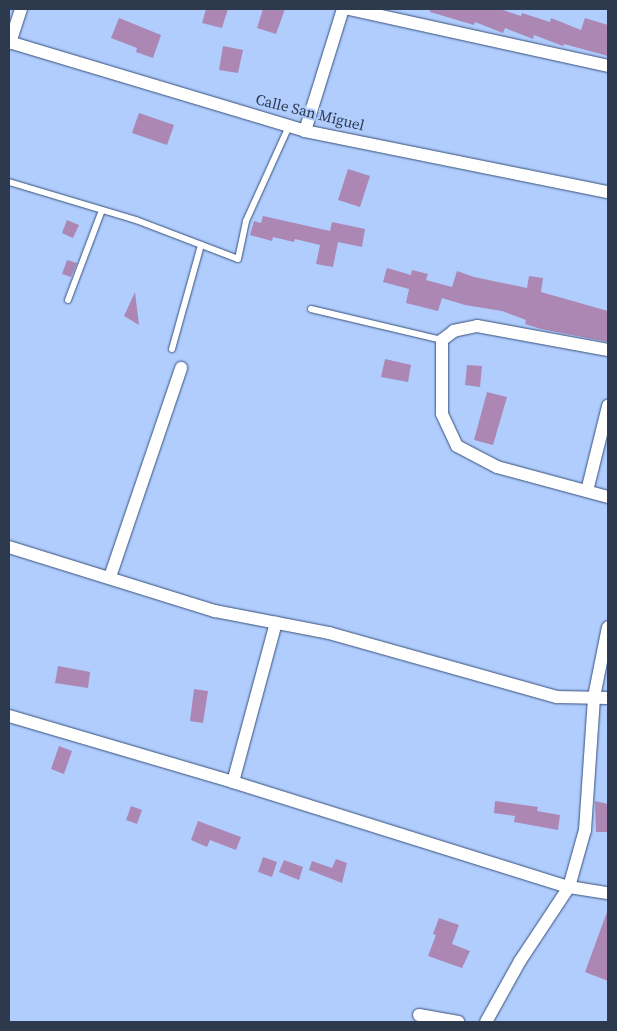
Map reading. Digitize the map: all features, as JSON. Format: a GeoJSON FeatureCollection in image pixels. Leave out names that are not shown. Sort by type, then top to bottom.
{"type":"FeatureCollection","features":[{"type":"Feature","properties":{"kind":"street"},"geometry":{"type":"LineString","coordinates":[[10,42],[21,9]]}},
{"type":"Feature","properties":{"kind":"street"},"geometry":{"type":"LineString","coordinates":[[305,131],[343,9]]}},
{"type":"Feature","properties":{"kind":"street"},"geometry":{"type":"LineString","coordinates":[[349,9],[608,66]]}},
{"type":"Feature","properties":{"kind":"street","name":"Calle San Miguel"},"geometry":{"type":"LineString","coordinates":[[10,42],[305,131],[608,192]]}},
{"type":"Feature","properties":{"kind":"street"},"geometry":{"type":"LineString","coordinates":[[608,350],[477,326],[454,331],[442,340],[442,414],[457,446],[497,467],[608,497]]}},
{"type":"Feature","properties":{"kind":"street"},"geometry":{"type":"LineString","coordinates":[[110,577],[182,368]]}},
{"type":"Feature","properties":{"kind":"street"},"geometry":{"type":"LineString","coordinates":[[587,491],[608,406]]}},
{"type":"Feature","properties":{"kind":"street"},"geometry":{"type":"LineString","coordinates":[[9,547],[216,611],[329,633],[557,696],[608,698]]}},
{"type":"Feature","properties":{"kind":"street"},"geometry":{"type":"LineString","coordinates":[[233,782],[276,623]]}},
{"type":"Feature","properties":{"kind":"street"},"geometry":{"type":"LineString","coordinates":[[486,1022],[520,961],[569,887],[585,830],[594,697],[608,628]]}},
{"type":"Feature","properties":{"kind":"street"},"geometry":{"type":"LineString","coordinates":[[9,716],[233,782],[569,887],[608,893]]}},
{"type":"Feature","properties":{"kind":"street"},"geometry":{"type":"LineString","coordinates":[[419,1015],[458,1022]]}},
{"type":"Feature","properties":{"kind":"lane"},"geometry":{"type":"LineString","coordinates":[[9,182],[136,220],[238,259],[246,221],[289,126]]}},
{"type":"Feature","properties":{"kind":"lane"},"geometry":{"type":"LineString","coordinates":[[68,300],[102,210]]}},
{"type":"Feature","properties":{"kind":"lane"},"geometry":{"type":"LineString","coordinates":[[172,349],[201,245]]}},
{"type":"Feature","properties":{"kind":"lane"},"geometry":{"type":"LineString","coordinates":[[311,308],[442,340]]}},
{"type":"Feature","properties":{"kind":"building"},"geometry":{"type":"Polygon","coordinates":[[[206,9],[228,9],[222,28],[202,23],[206,9]]]}},
{"type":"Feature","properties":{"kind":"building"},"geometry":{"type":"Polygon","coordinates":[[[263,9],[285,9],[276,34],[257,28],[263,9]]]}},
{"type":"Feature","properties":{"kind":"building"},"geometry":{"type":"Polygon","coordinates":[[[430,9],[500,9],[521,16],[522,13],[550,22],[551,18],[581,30],[585,18],[608,25],[608,56],[564,44],[563,46],[534,35],[533,39],[505,28],[503,33],[475,22],[474,25],[430,12],[430,9]]]}},
{"type":"Feature","properties":{"kind":"building"},"geometry":{"type":"Polygon","coordinates":[[[119,18],[161,35],[153,58],[136,52],[137,48],[111,38],[119,18]]]}},
{"type":"Feature","properties":{"kind":"building"},"geometry":{"type":"Polygon","coordinates":[[[223,46],[243,50],[238,73],[219,70],[223,46]]]}},
{"type":"Feature","properties":{"kind":"building"},"geometry":{"type":"Polygon","coordinates":[[[139,113],[174,125],[167,145],[132,133],[139,113]]]}},
{"type":"Feature","properties":{"kind":"building"},"geometry":{"type":"Polygon","coordinates":[[[348,169],[370,176],[360,207],[338,200],[348,169]]]}},
{"type":"Feature","properties":{"kind":"building"},"geometry":{"type":"Polygon","coordinates":[[[263,216],[330,231],[332,222],[365,229],[362,247],[338,242],[333,267],[316,264],[320,245],[295,239],[294,242],[273,237],[272,241],[250,235],[254,221],[261,223],[263,216]]]}},
{"type":"Feature","properties":{"kind":"building"},"geometry":{"type":"Polygon","coordinates":[[[67,220],[79,225],[73,238],[62,233],[67,220]]]}},
{"type":"Feature","properties":{"kind":"building"},"geometry":{"type":"Polygon","coordinates":[[[67,260],[77,263],[71,277],[62,274],[67,260]]]}},
{"type":"Feature","properties":{"kind":"building"},"geometry":{"type":"Polygon","coordinates":[[[387,268],[411,275],[412,270],[428,274],[426,280],[452,287],[457,271],[474,277],[527,288],[529,276],[543,278],[541,292],[608,311],[608,342],[541,329],[525,324],[526,320],[502,311],[465,305],[442,298],[438,311],[406,303],[409,289],[383,282],[387,268]]]}},
{"type":"Feature","properties":{"kind":"building"},"geometry":{"type":"Polygon","coordinates":[[[135,292],[139,325],[124,316],[135,292]]]}},
{"type":"Feature","properties":{"kind":"building"},"geometry":{"type":"Polygon","coordinates":[[[385,359],[411,365],[408,382],[381,377],[385,359]]]}},
{"type":"Feature","properties":{"kind":"building"},"geometry":{"type":"Polygon","coordinates":[[[467,365],[482,366],[480,387],[465,385],[467,365]]]}},
{"type":"Feature","properties":{"kind":"building"},"geometry":{"type":"Polygon","coordinates":[[[487,392],[507,397],[493,445],[474,440],[487,392]]]}},
{"type":"Feature","properties":{"kind":"building"},"geometry":{"type":"Polygon","coordinates":[[[58,666],[90,672],[88,688],[55,683],[58,666]]]}},
{"type":"Feature","properties":{"kind":"building"},"geometry":{"type":"Polygon","coordinates":[[[194,689],[208,691],[203,723],[190,721],[194,689]]]}},
{"type":"Feature","properties":{"kind":"building"},"geometry":{"type":"Polygon","coordinates":[[[59,746],[72,751],[64,774],[51,769],[59,746]]]}},
{"type":"Feature","properties":{"kind":"building"},"geometry":{"type":"Polygon","coordinates":[[[495,801],[538,807],[537,811],[560,815],[558,830],[514,822],[515,816],[494,813],[495,801]]]}},
{"type":"Feature","properties":{"kind":"building"},"geometry":{"type":"Polygon","coordinates":[[[595,801],[608,804],[608,832],[596,832],[595,801]]]}},
{"type":"Feature","properties":{"kind":"building"},"geometry":{"type":"Polygon","coordinates":[[[131,806],[142,810],[137,824],[126,820],[131,806]]]}},
{"type":"Feature","properties":{"kind":"building"},"geometry":{"type":"Polygon","coordinates":[[[198,821],[241,837],[236,850],[210,840],[207,847],[191,840],[198,821]]]}},
{"type":"Feature","properties":{"kind":"building"},"geometry":{"type":"Polygon","coordinates":[[[263,857],[277,862],[272,877],[258,872],[263,857]]]}},
{"type":"Feature","properties":{"kind":"building"},"geometry":{"type":"Polygon","coordinates":[[[336,859],[347,863],[342,883],[309,870],[312,861],[332,868],[336,859]]]}},
{"type":"Feature","properties":{"kind":"building"},"geometry":{"type":"Polygon","coordinates":[[[284,860],[303,867],[299,880],[279,872],[284,860]]]}},
{"type":"Feature","properties":{"kind":"building"},"geometry":{"type":"Polygon","coordinates":[[[608,912],[608,981],[585,972],[608,912]]]}},
{"type":"Feature","properties":{"kind":"building"},"geometry":{"type":"Polygon","coordinates":[[[439,918],[459,925],[452,944],[470,951],[462,968],[428,956],[436,935],[433,934],[439,918]]]}}]}
